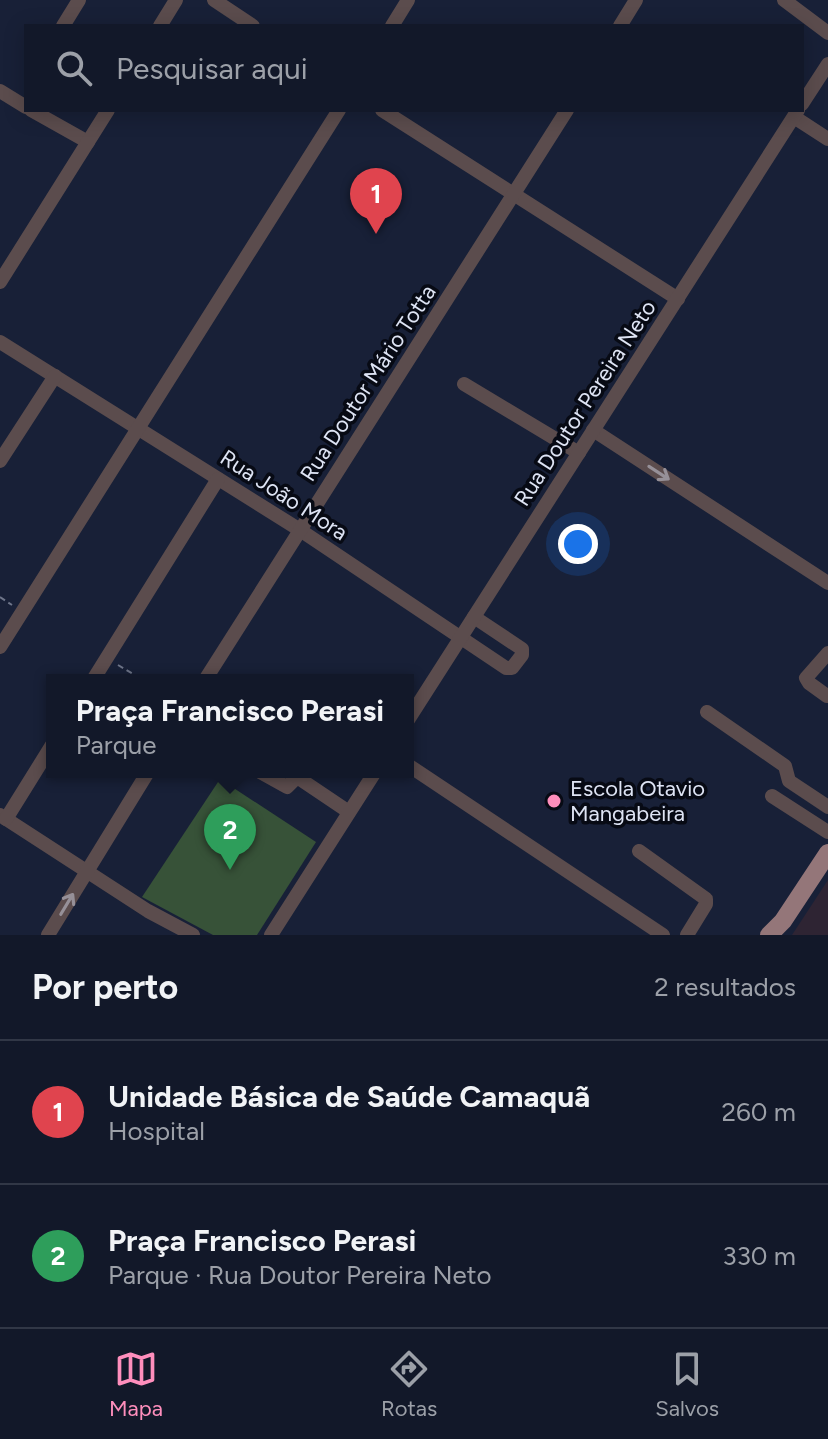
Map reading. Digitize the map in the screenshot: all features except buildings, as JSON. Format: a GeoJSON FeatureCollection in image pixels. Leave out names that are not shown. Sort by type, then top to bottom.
{"type":"FeatureCollection","features":[{"type":"Feature","properties":{"kind":"main road"},"geometry":{"type":"LineString","coordinates":[[769,935],[780,928],[828,853]]}},
{"type":"Feature","properties":{"kind":"street"},"geometry":{"type":"LineString","coordinates":[[64,24],[79,0]]}},
{"type":"Feature","properties":{"kind":"street"},"geometry":{"type":"LineString","coordinates":[[161,24],[176,0]]}},
{"type":"Feature","properties":{"kind":"street"},"geometry":{"type":"LineString","coordinates":[[214,0],[250,24]]}},
{"type":"Feature","properties":{"kind":"street"},"geometry":{"type":"LineString","coordinates":[[393,24],[408,0]]}},
{"type":"Feature","properties":{"kind":"street"},"geometry":{"type":"LineString","coordinates":[[621,24],[636,0]]}},
{"type":"Feature","properties":{"kind":"street"},"geometry":{"type":"LineString","coordinates":[[784,0],[828,33]]}},
{"type":"Feature","properties":{"kind":"street","name":"Rua Doutor Pereira Neto"},"geometry":{"type":"LineString","coordinates":[[804,101],[828,64]]}},
{"type":"Feature","properties":{"kind":"street"},"geometry":{"type":"LineString","coordinates":[[0,91],[24,105]]}},
{"type":"Feature","properties":{"kind":"street"},"geometry":{"type":"LineString","coordinates":[[36,112],[88,142]]}},
{"type":"Feature","properties":{"kind":"street"},"geometry":{"type":"LineString","coordinates":[[0,282],[107,112]]}},
{"type":"Feature","properties":{"kind":"street"},"geometry":{"type":"LineString","coordinates":[[0,647],[338,112]]}},
{"type":"Feature","properties":{"kind":"street"},"geometry":{"type":"LineString","coordinates":[[385,112],[678,299]]}},
{"type":"Feature","properties":{"kind":"street","name":"Rua Doutor Mário Totta"},"geometry":{"type":"LineString","coordinates":[[209,674],[566,112]]}},
{"type":"Feature","properties":{"kind":"street","name":"Rua Doutor Pereira Neto"},"geometry":{"type":"LineString","coordinates":[[414,711],[797,112]]}},
{"type":"Feature","properties":{"kind":"street"},"geometry":{"type":"LineString","coordinates":[[800,112],[828,139]]}},
{"type":"Feature","properties":{"kind":"street","name":"Rua João Mora"},"geometry":{"type":"LineString","coordinates":[[0,342],[300,530],[509,669],[514,666],[522,655],[520,647],[474,617]]}},
{"type":"Feature","properties":{"kind":"street"},"geometry":{"type":"LineString","coordinates":[[0,461],[55,376]]}},
{"type":"Feature","properties":{"kind":"street"},"geometry":{"type":"LineString","coordinates":[[464,384],[579,453]]}},
{"type":"Feature","properties":{"kind":"street"},"geometry":{"type":"LineString","coordinates":[[593,430],[828,583]]}},
{"type":"Feature","properties":{"kind":"street"},"geometry":{"type":"LineString","coordinates":[[97,674],[218,479]]}},
{"type":"Feature","properties":{"kind":"street"},"geometry":{"type":"LineString","coordinates":[[827,696],[806,678],[828,653]]}},
{"type":"Feature","properties":{"kind":"street"},"geometry":{"type":"LineString","coordinates":[[707,712],[785,766],[789,781],[828,807]]}},
{"type":"Feature","properties":{"kind":"street"},"geometry":{"type":"LineString","coordinates":[[46,754],[3,817],[148,911],[193,935]]}},
{"type":"Feature","properties":{"kind":"street"},"geometry":{"type":"LineString","coordinates":[[414,769],[663,935]]}},
{"type":"Feature","properties":{"kind":"street"},"geometry":{"type":"LineString","coordinates":[[48,935],[144,778]]}},
{"type":"Feature","properties":{"kind":"street"},"geometry":{"type":"LineString","coordinates":[[271,778],[287,787],[295,778]]}},
{"type":"Feature","properties":{"kind":"street"},"geometry":{"type":"LineString","coordinates":[[304,778],[349,812]]}},
{"type":"Feature","properties":{"kind":"street"},"geometry":{"type":"LineString","coordinates":[[271,935],[371,778]]}},
{"type":"Feature","properties":{"kind":"street"},"geometry":{"type":"LineString","coordinates":[[772,796],[828,832]]}},
{"type":"Feature","properties":{"kind":"street"},"geometry":{"type":"LineString","coordinates":[[639,851],[706,899],[687,935]]}},
{"type":"Feature","properties":{"kind":"path"},"geometry":{"type":"LineString","coordinates":[[0,597],[22,611]]}},
{"type":"Feature","properties":{"kind":"path"},"geometry":{"type":"LineString","coordinates":[[107,658],[133,674]]}},
{"type":"Feature","properties":{"kind":"shaded area"},"geometry":{"type":"Polygon","coordinates":[[[828,880],[828,935],[792,935],[828,880]]]}},
{"type":"Feature","properties":{"kind":"green space"},"geometry":{"type":"Polygon","coordinates":[[[220,779],[316,842],[257,935],[213,935],[142,897],[220,779]]]}},
{"type":"Feature","properties":{"kind":"place","name":"Unidade Básica de Saúde Camaquã"},"geometry":{"type":"Point","coordinates":[376,234]}},
{"type":"Feature","properties":{"kind":"place","name":"Escola Otavio Mangabeira"},"geometry":{"type":"Point","coordinates":[554,801]}},
{"type":"Feature","properties":{"kind":"place","name":"Praça Francisco Perasi"},"geometry":{"type":"Point","coordinates":[230,870]}}]}
